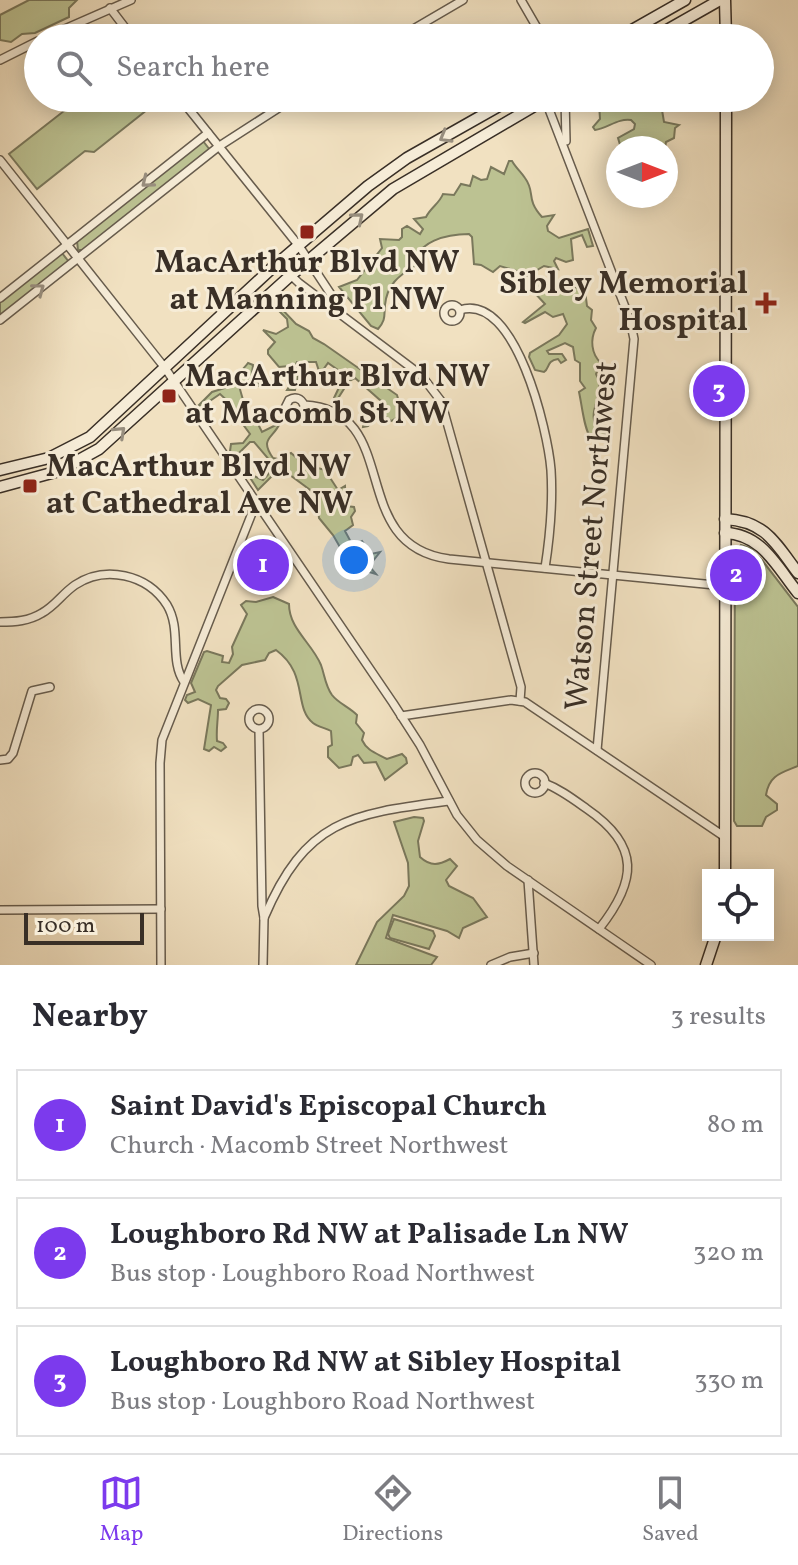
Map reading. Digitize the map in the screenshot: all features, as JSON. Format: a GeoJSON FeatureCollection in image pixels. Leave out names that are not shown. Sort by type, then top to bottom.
{"type":"FeatureCollection","features":[{"type":"Feature","properties":{"kind":"main road"},"geometry":{"type":"LineString","coordinates":[[643,24],[685,0]]}},
{"type":"Feature","properties":{"kind":"main road"},"geometry":{"type":"LineString","coordinates":[[678,24],[722,0],[725,24]]}},
{"type":"Feature","properties":{"kind":"main road"},"geometry":{"type":"LineString","coordinates":[[0,470],[43,461],[79,444],[100,429],[278,263],[395,167],[489,112]]}},
{"type":"Feature","properties":{"kind":"main road"},"geometry":{"type":"LineString","coordinates":[[0,487],[47,476],[87,458],[110,441],[308,260],[404,181],[522,112]]}},
{"type":"Feature","properties":{"kind":"main road"},"geometry":{"type":"LineString","coordinates":[[725,869],[726,112]]}},
{"type":"Feature","properties":{"kind":"main road"},"geometry":{"type":"LineString","coordinates":[[725,519],[747,521],[764,530],[798,573]]}},
{"type":"Feature","properties":{"kind":"main road"},"geometry":{"type":"LineString","coordinates":[[725,533],[742,534],[756,542],[798,593]]}},
{"type":"Feature","properties":{"kind":"main road"},"geometry":{"type":"LineString","coordinates":[[706,965],[714,941]]}},
{"type":"Feature","properties":{"kind":"street"},"geometry":{"type":"LineString","coordinates":[[75,24],[131,0]]}},
{"type":"Feature","properties":{"kind":"street"},"geometry":{"type":"LineString","coordinates":[[422,24],[463,0]]}},
{"type":"Feature","properties":{"kind":"street"},"geometry":{"type":"LineString","coordinates":[[521,0],[535,24]]}},
{"type":"Feature","properties":{"kind":"street"},"geometry":{"type":"LineString","coordinates":[[110,8],[122,24]]}},
{"type":"Feature","properties":{"kind":"street"},"geometry":{"type":"LineString","coordinates":[[0,60],[24,48]]}},
{"type":"Feature","properties":{"kind":"street"},"geometry":{"type":"LineString","coordinates":[[191,112],[299,246],[343,314]]}},
{"type":"Feature","properties":{"kind":"street"},"geometry":{"type":"LineString","coordinates":[[0,320],[218,147],[272,112]]}},
{"type":"Feature","properties":{"kind":"street","name":"Watson Street Northwest"},"geometry":{"type":"LineString","coordinates":[[552,112],[634,335],[597,750]]}},
{"type":"Feature","properties":{"kind":"street","name":"Watson Street Northwest"},"geometry":{"type":"LineString","coordinates":[[565,112],[566,147]]}},
{"type":"Feature","properties":{"kind":"street"},"geometry":{"type":"LineString","coordinates":[[0,298],[208,133]]}},
{"type":"Feature","properties":{"kind":"street"},"geometry":{"type":"LineString","coordinates":[[0,160],[8,176],[68,245],[174,380],[401,716],[449,801],[477,840],[528,880],[651,965]]}},
{"type":"Feature","properties":{"kind":"street"},"geometry":{"type":"LineString","coordinates":[[278,263],[290,276],[421,375],[441,401],[521,687],[520,701]]}},
{"type":"Feature","properties":{"kind":"street"},"geometry":{"type":"LineString","coordinates":[[460,310],[480,309],[497,322],[520,358],[536,397],[548,445],[551,480],[545,568]]}},
{"type":"Feature","properties":{"kind":"street"},"geometry":{"type":"LineString","coordinates":[[304,405],[325,408],[337,414],[357,434],[372,461],[388,518],[406,543],[427,555],[725,586]]}},
{"type":"Feature","properties":{"kind":"street"},"geometry":{"type":"LineString","coordinates":[[161,965],[162,740],[256,503]]}},
{"type":"Feature","properties":{"kind":"street"},"geometry":{"type":"LineString","coordinates":[[0,622],[19,621],[38,615],[89,578],[112,574],[131,577],[155,591],[171,613],[177,637],[177,668],[184,682]]}},
{"type":"Feature","properties":{"kind":"street"},"geometry":{"type":"LineString","coordinates":[[0,760],[8,759],[13,753],[32,691],[50,687]]}},
{"type":"Feature","properties":{"kind":"street"},"geometry":{"type":"LineString","coordinates":[[401,716],[520,701],[531,705],[725,837]]}},
{"type":"Feature","properties":{"kind":"street"},"geometry":{"type":"LineString","coordinates":[[259,730],[263,965]]}},
{"type":"Feature","properties":{"kind":"street"},"geometry":{"type":"LineString","coordinates":[[544,783],[558,788],[607,823],[623,848],[627,869],[625,888],[599,929]]}},
{"type":"Feature","properties":{"kind":"street"},"geometry":{"type":"LineString","coordinates":[[264,918],[290,866],[311,844],[331,830],[376,811],[449,801]]}},
{"type":"Feature","properties":{"kind":"street"},"geometry":{"type":"LineString","coordinates":[[528,880],[534,965]]}},
{"type":"Feature","properties":{"kind":"street"},"geometry":{"type":"LineString","coordinates":[[0,910],[161,909]]}},
{"type":"Feature","properties":{"kind":"street"},"geometry":{"type":"LineString","coordinates":[[491,965],[510,957],[534,953]]}},
{"type":"Feature","properties":{"kind":"green space"},"geometry":{"type":"Polygon","coordinates":[[[29,0],[77,0],[69,8],[69,17],[54,24],[24,24],[24,34],[11,42],[0,40],[0,15],[29,0]]]}},
{"type":"Feature","properties":{"kind":"green space"},"geometry":{"type":"Polygon","coordinates":[[[63,112],[144,112],[94,152],[85,151],[37,189],[9,154],[63,112]]]}},
{"type":"Feature","properties":{"kind":"green space"},"geometry":{"type":"Polygon","coordinates":[[[600,112],[662,112],[664,122],[679,125],[675,128],[674,136],[622,136],[634,129],[635,124],[631,120],[622,120],[595,130],[593,127],[600,119],[600,112]]]}},
{"type":"Feature","properties":{"kind":"green space"},"geometry":{"type":"Polygon","coordinates":[[[203,141],[210,150],[85,250],[78,250],[77,241],[203,141]]]}},
{"type":"Feature","properties":{"kind":"green space"},"geometry":{"type":"Polygon","coordinates":[[[509,161],[528,183],[534,205],[542,217],[554,215],[547,226],[548,231],[559,238],[588,229],[593,246],[587,247],[582,235],[571,239],[573,260],[566,262],[556,258],[554,261],[558,269],[544,266],[520,280],[517,271],[500,266],[493,272],[474,264],[472,237],[469,234],[434,241],[420,250],[415,266],[394,282],[386,298],[382,323],[378,329],[371,326],[339,287],[357,280],[382,248],[380,239],[399,240],[402,229],[407,226],[420,234],[423,229],[414,219],[426,217],[443,194],[454,195],[461,184],[470,186],[473,176],[487,179],[491,167],[504,174],[509,161]]]}},
{"type":"Feature","properties":{"kind":"green space"},"geometry":{"type":"Polygon","coordinates":[[[62,253],[69,262],[0,317],[0,302],[62,253]]]}},
{"type":"Feature","properties":{"kind":"green space"},"geometry":{"type":"Polygon","coordinates":[[[539,282],[551,289],[585,290],[587,306],[592,310],[591,320],[596,328],[593,351],[601,363],[596,374],[599,388],[594,420],[596,426],[607,428],[608,433],[591,438],[589,434],[579,392],[585,388],[580,381],[580,363],[575,360],[573,347],[565,343],[547,351],[549,354],[562,354],[566,360],[561,363],[558,359],[552,361],[544,372],[535,370],[529,357],[530,353],[559,335],[567,324],[563,314],[553,317],[545,312],[523,322],[545,304],[532,290],[534,283],[539,282]]]}},
{"type":"Feature","properties":{"kind":"green space"},"geometry":{"type":"Polygon","coordinates":[[[277,304],[313,338],[397,395],[400,416],[391,421],[381,413],[363,427],[364,421],[380,407],[381,401],[355,378],[349,381],[335,403],[334,398],[345,375],[328,363],[320,374],[316,362],[297,362],[295,366],[299,372],[295,390],[287,390],[295,372],[289,366],[279,367],[268,354],[275,342],[263,330],[276,334],[288,327],[287,319],[276,308],[277,304]]]}},
{"type":"Feature","properties":{"kind":"green space"},"geometry":{"type":"Polygon","coordinates":[[[248,363],[253,365],[252,373],[260,386],[248,383],[239,386],[248,417],[258,424],[262,432],[280,423],[267,442],[273,458],[291,453],[298,459],[307,458],[325,470],[338,490],[345,486],[346,506],[354,507],[355,511],[351,517],[353,525],[345,531],[353,546],[362,541],[371,554],[380,552],[369,566],[376,574],[356,568],[348,561],[319,518],[317,495],[283,470],[274,474],[258,490],[247,473],[263,480],[272,470],[272,463],[254,442],[250,442],[237,455],[230,451],[231,444],[243,443],[250,434],[236,415],[225,423],[221,422],[234,411],[232,405],[220,394],[207,403],[209,414],[199,405],[212,392],[225,388],[248,363]]]}},
{"type":"Feature","properties":{"kind":"green space"},"geometry":{"type":"Polygon","coordinates":[[[741,545],[750,548],[762,560],[798,607],[798,766],[770,783],[766,795],[777,804],[777,810],[766,817],[762,826],[737,826],[734,821],[735,553],[741,545]]]}},
{"type":"Feature","properties":{"kind":"green space"},"geometry":{"type":"Polygon","coordinates":[[[273,597],[289,604],[293,621],[317,657],[332,695],[357,715],[356,723],[364,733],[362,740],[366,747],[387,759],[402,754],[406,758],[407,763],[385,780],[376,762],[364,763],[358,755],[353,757],[351,765],[339,768],[328,757],[328,747],[332,745],[331,731],[315,724],[307,716],[293,669],[276,650],[269,653],[265,660],[242,665],[218,686],[216,690],[220,698],[229,703],[226,709],[218,710],[217,741],[226,747],[221,751],[214,747],[209,751],[204,749],[211,705],[198,699],[188,703],[185,700],[187,695],[195,692],[191,683],[204,652],[223,656],[222,662],[229,663],[232,647],[247,614],[241,605],[246,601],[256,602],[273,597]]]}},
{"type":"Feature","properties":{"kind":"green space"},"geometry":{"type":"Polygon","coordinates":[[[423,818],[424,821],[418,841],[420,857],[435,864],[450,859],[457,866],[446,880],[449,886],[473,898],[487,917],[463,928],[459,938],[447,931],[393,915],[386,938],[437,957],[431,965],[356,965],[377,922],[404,896],[409,886],[408,863],[394,822],[423,818]]]}},
{"type":"Feature","properties":{"kind":"green space"},"geometry":{"type":"Polygon","coordinates":[[[394,919],[433,931],[435,936],[429,949],[390,938],[388,934],[394,919]]]}},
{"type":"Feature","properties":{"kind":"place","name":"MacArthur Blvd NW at Manning Pl NW"},"geometry":{"type":"Point","coordinates":[307,232]}},
{"type":"Feature","properties":{"kind":"place","name":"Sibley Memorial Hospital"},"geometry":{"type":"Point","coordinates":[766,303]}},
{"type":"Feature","properties":{"kind":"place","name":"Loughboro Rd NW at Sibley Hospital"},"geometry":{"type":"Point","coordinates":[719,391]}},
{"type":"Feature","properties":{"kind":"place","name":"MacArthur Blvd NW at Macomb St NW"},"geometry":{"type":"Point","coordinates":[169,396]}},
{"type":"Feature","properties":{"kind":"place","name":"MacArthur Blvd NW at Cathedral Ave NW"},"geometry":{"type":"Point","coordinates":[30,486]}},
{"type":"Feature","properties":{"kind":"place","name":"Saint David's Episcopal Church"},"geometry":{"type":"Point","coordinates":[263,565]}},
{"type":"Feature","properties":{"kind":"place","name":"Loughboro Rd NW at Palisade Ln NW"},"geometry":{"type":"Point","coordinates":[736,575]}}]}
